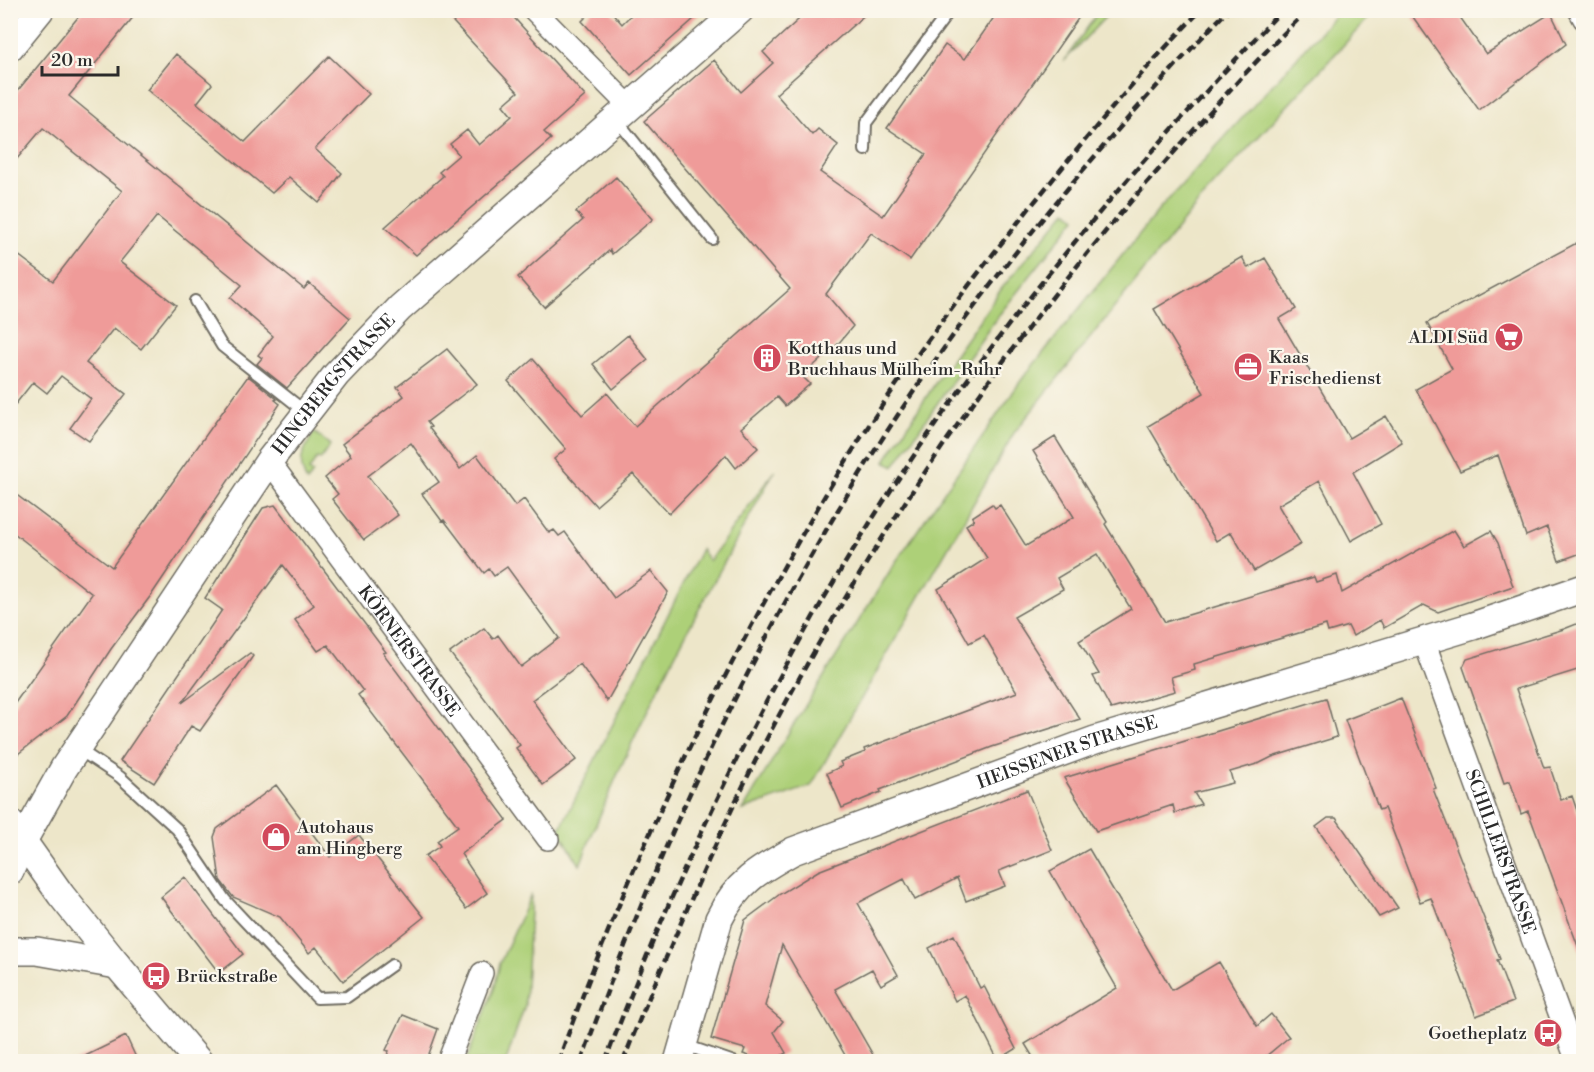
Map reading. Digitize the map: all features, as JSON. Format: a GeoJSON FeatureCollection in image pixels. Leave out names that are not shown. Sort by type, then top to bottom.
{"type":"FeatureCollection","features":[{"type":"Feature","properties":{"kind":"street"},"geometry":{"type":"LineString","coordinates":[[10,47],[40,10]]}},
{"type":"Feature","properties":{"kind":"street"},"geometry":{"type":"LineString","coordinates":[[534,10],[623,113]]}},
{"type":"Feature","properties":{"kind":"street","name":"HINGBERGSTRASSE"},"geometry":{"type":"LineString","coordinates":[[10,871],[15,839],[78,749],[269,462],[336,375],[400,308],[740,10]]}},
{"type":"Feature","properties":{"kind":"street"},"geometry":{"type":"LineString","coordinates":[[1579,10],[1584,19]]}},
{"type":"Feature","properties":{"kind":"street","name":"KÖRNERSTRASSE"},"geometry":{"type":"LineString","coordinates":[[269,462],[548,839]]}},
{"type":"Feature","properties":{"kind":"street","name":"HEISSENER STRASSE"},"geometry":{"type":"LineString","coordinates":[[680,1053],[719,919],[727,902],[741,885],[755,874],[792,851],[1095,740],[1424,641],[1584,588]]}},
{"type":"Feature","properties":{"kind":"street","name":"SCHILLERSTRASSE"},"geometry":{"type":"LineString","coordinates":[[1424,641],[1577,1062]]}},
{"type":"Feature","properties":{"kind":"street"},"geometry":{"type":"LineString","coordinates":[[15,839],[194,1059]]}},
{"type":"Feature","properties":{"kind":"street"},"geometry":{"type":"LineString","coordinates":[[10,951],[37,951],[117,965]]}},
{"type":"Feature","properties":{"kind":"street"},"geometry":{"type":"LineString","coordinates":[[448,1062],[482,973]]}},
{"type":"Feature","properties":{"kind":"lane"},"geometry":{"type":"LineString","coordinates":[[865,150],[866,123],[950,10]]}},
{"type":"Feature","properties":{"kind":"lane"},"geometry":{"type":"LineString","coordinates":[[623,113],[712,239]]}},
{"type":"Feature","properties":{"kind":"lane"},"geometry":{"type":"LineString","coordinates":[[195,301],[222,346],[307,413]]}},
{"type":"Feature","properties":{"kind":"lane"},"geometry":{"type":"LineString","coordinates":[[78,749],[120,777],[177,829],[225,900],[317,998],[346,997],[392,964]]}},
{"type":"Feature","properties":{"kind":"lane"},"geometry":{"type":"LineString","coordinates":[[680,1053],[734,1062]]}},
{"type":"Feature","properties":{"kind":"green space"},"geometry":{"type":"Polygon","coordinates":[[[1099,11],[1111,11],[1064,61],[1099,11]]]}},
{"type":"Feature","properties":{"kind":"green space"},"geometry":{"type":"Polygon","coordinates":[[[1339,11],[1375,11],[1202,198],[1014,433],[811,786],[743,810],[895,563],[1022,379],[1158,211],[1339,11]]]}},
{"type":"Feature","properties":{"kind":"green space"},"geometry":{"type":"Polygon","coordinates":[[[1067,210],[1076,218],[995,320],[894,466],[885,461],[938,379],[1002,288],[1067,210]]]}},
{"type":"Feature","properties":{"kind":"green space"},"geometry":{"type":"Polygon","coordinates":[[[314,432],[330,445],[321,459],[317,458],[309,470],[313,473],[307,482],[301,462],[314,432]]]}},
{"type":"Feature","properties":{"kind":"green space"},"geometry":{"type":"Polygon","coordinates":[[[775,470],[670,664],[622,763],[580,865],[559,831],[701,549],[709,561],[775,470]]]}},
{"type":"Feature","properties":{"kind":"green space"},"geometry":{"type":"Polygon","coordinates":[[[531,894],[525,1005],[506,1061],[466,1061],[494,989],[500,963],[531,894]]]}},
{"type":"Feature","properties":{"kind":"building"},"geometry":{"type":"Polygon","coordinates":[[[84,10],[139,10],[69,96],[304,289],[309,283],[350,318],[287,388],[257,364],[262,358],[258,355],[273,336],[230,298],[242,285],[157,216],[120,262],[176,305],[141,349],[114,328],[86,363],[126,394],[89,441],[70,428],[91,399],[61,376],[47,393],[33,382],[10,411],[10,249],[53,281],[122,191],[43,128],[10,167],[10,100],[84,10]]]}},
{"type":"Feature","properties":{"kind":"building"},"geometry":{"type":"Polygon","coordinates":[[[442,10],[507,10],[585,96],[544,132],[551,139],[416,255],[385,227],[443,176],[439,172],[459,155],[450,144],[467,130],[479,145],[512,116],[503,105],[518,92],[442,10]]]}},
{"type":"Feature","properties":{"kind":"building"},"geometry":{"type":"Polygon","coordinates":[[[593,10],[610,10],[622,24],[636,10],[704,10],[631,75],[582,21],[593,10]]]}},
{"type":"Feature","properties":{"kind":"building"},"geometry":{"type":"Polygon","coordinates":[[[809,10],[870,10],[776,94],[812,135],[818,129],[838,145],[820,172],[883,216],[926,154],[887,128],[945,45],[965,59],[999,10],[1084,10],[910,260],[871,233],[826,294],[853,326],[838,344],[802,376],[810,384],[785,406],[777,397],[741,428],[758,448],[736,468],[726,455],[669,514],[633,474],[596,506],[554,459],[566,449],[508,381],[533,359],[582,415],[607,393],[635,426],[790,289],[644,121],[714,60],[741,92],[773,63],[763,52],[809,10]]]}},
{"type":"Feature","properties":{"kind":"building"},"geometry":{"type":"Polygon","coordinates":[[[1408,10],[1455,10],[1486,54],[1551,13],[1566,44],[1479,110],[1408,10]]]}},
{"type":"Feature","properties":{"kind":"building"},"geometry":{"type":"Polygon","coordinates":[[[176,54],[212,84],[197,103],[245,142],[329,56],[369,94],[315,149],[342,173],[319,203],[289,177],[272,193],[147,90],[176,54]]]}},
{"type":"Feature","properties":{"kind":"building"},"geometry":{"type":"Polygon","coordinates":[[[616,177],[653,219],[612,254],[610,250],[544,307],[518,277],[583,220],[576,212],[616,177]]]}},
{"type":"Feature","properties":{"kind":"building"},"geometry":{"type":"Polygon","coordinates":[[[1584,239],[1584,552],[1559,561],[1547,527],[1526,536],[1498,455],[1460,471],[1416,389],[1452,369],[1427,323],[1584,239]]]}},
{"type":"Feature","properties":{"kind":"building","name":"Kaas Frischedienst"},"geometry":{"type":"Polygon","coordinates":[[[1242,257],[1248,268],[1265,258],[1296,309],[1279,319],[1349,438],[1386,416],[1402,442],[1353,472],[1381,524],[1351,541],[1319,481],[1278,505],[1301,544],[1254,571],[1231,532],[1216,541],[1148,426],[1204,393],[1154,309],[1242,257]]]}},
{"type":"Feature","properties":{"kind":"building"},"geometry":{"type":"Polygon","coordinates":[[[628,335],[648,360],[613,389],[593,364],[628,335]]]}},
{"type":"Feature","properties":{"kind":"building"},"geometry":{"type":"Polygon","coordinates":[[[447,349],[477,384],[427,422],[431,427],[429,428],[460,469],[477,455],[515,506],[524,499],[549,533],[554,530],[559,536],[565,532],[614,598],[651,571],[668,592],[607,701],[580,664],[532,700],[576,760],[543,785],[516,748],[520,745],[450,653],[484,628],[493,639],[498,635],[521,667],[559,638],[507,567],[494,576],[489,569],[484,573],[444,520],[442,521],[422,494],[439,482],[411,443],[368,476],[398,515],[364,540],[332,499],[338,494],[325,478],[351,456],[342,444],[404,396],[397,387],[447,349]]]}},
{"type":"Feature","properties":{"kind":"building"},"geometry":{"type":"Polygon","coordinates":[[[248,376],[280,404],[67,716],[10,760],[10,710],[92,594],[10,530],[10,490],[112,567],[248,376]]]}},
{"type":"Feature","properties":{"kind":"building"},"geometry":{"type":"Polygon","coordinates":[[[1055,437],[1165,622],[1314,577],[1316,582],[1337,575],[1342,593],[1454,530],[1464,546],[1491,531],[1498,543],[1513,586],[1438,612],[1424,605],[1384,628],[1380,620],[1353,636],[1348,626],[1328,632],[1326,625],[1194,664],[1195,670],[1171,677],[1175,691],[1111,709],[1093,676],[1099,674],[1079,641],[1131,609],[1097,554],[1057,578],[1063,589],[1014,617],[1080,719],[992,747],[880,790],[881,792],[842,808],[827,773],[842,766],[840,762],[865,752],[864,749],[1017,692],[984,635],[969,643],[938,589],[987,558],[966,525],[974,520],[972,517],[992,504],[995,508],[1000,505],[1026,546],[1074,517],[1033,451],[1055,437]]]}},
{"type":"Feature","properties":{"kind":"building"},"geometry":{"type":"Polygon","coordinates":[[[275,505],[386,652],[383,653],[507,820],[461,854],[487,893],[466,909],[425,856],[440,846],[437,841],[458,826],[358,695],[363,691],[328,645],[318,651],[295,620],[314,605],[283,565],[182,703],[250,653],[253,656],[200,731],[191,726],[154,783],[120,761],[222,610],[205,598],[263,508],[275,505]]]}},
{"type":"Feature","properties":{"kind":"building"},"geometry":{"type":"Polygon","coordinates":[[[1584,621],[1584,668],[1516,689],[1544,768],[1550,767],[1561,800],[1572,796],[1584,831],[1584,957],[1582,957],[1528,811],[1521,814],[1510,781],[1504,783],[1463,667],[1467,659],[1584,621]]]}},
{"type":"Feature","properties":{"kind":"building"},"geometry":{"type":"Polygon","coordinates":[[[1326,698],[1337,737],[1230,772],[1233,783],[1194,793],[1201,804],[1175,813],[1173,805],[1096,831],[1064,778],[1326,698]]]}},
{"type":"Feature","properties":{"kind":"building"},"geometry":{"type":"Polygon","coordinates":[[[1401,698],[1436,788],[1433,789],[1500,959],[1497,960],[1513,1002],[1476,1016],[1431,898],[1420,902],[1384,808],[1379,810],[1345,720],[1401,698]]]}},
{"type":"Feature","properties":{"kind":"building"},"geometry":{"type":"Polygon","coordinates":[[[276,785],[330,857],[359,835],[424,917],[343,981],[316,947],[309,953],[280,917],[233,897],[220,880],[214,837],[217,829],[276,785]]]}},
{"type":"Feature","properties":{"kind":"building"},"geometry":{"type":"Polygon","coordinates":[[[1027,790],[1052,850],[999,871],[1005,886],[966,901],[957,878],[915,900],[904,879],[858,903],[898,975],[881,985],[872,969],[835,989],[877,1062],[849,1062],[782,945],[765,1006],[783,1021],[774,1032],[786,1053],[770,1062],[755,1062],[753,1057],[743,1054],[745,1049],[711,1039],[745,920],[780,894],[818,871],[1027,790]]]}},
{"type":"Feature","properties":{"kind":"building"},"geometry":{"type":"Polygon","coordinates":[[[1328,818],[1336,818],[1398,908],[1379,917],[1316,827],[1328,818]]]}},
{"type":"Feature","properties":{"kind":"building"},"geometry":{"type":"Polygon","coordinates":[[[1089,849],[1172,990],[1219,962],[1257,1026],[1271,1014],[1289,1037],[1259,1062],[1036,1062],[1025,1044],[1117,988],[1050,871],[1089,849]]]}},
{"type":"Feature","properties":{"kind":"building"},"geometry":{"type":"Polygon","coordinates":[[[185,877],[243,954],[219,973],[161,897],[185,877]]]}},
{"type":"Feature","properties":{"kind":"building"},"geometry":{"type":"Polygon","coordinates":[[[954,935],[980,988],[984,986],[1016,1049],[998,1060],[965,995],[955,1001],[929,948],[954,935]]]}},
{"type":"Feature","properties":{"kind":"building"},"geometry":{"type":"Polygon","coordinates":[[[403,1015],[438,1029],[426,1062],[384,1062],[389,1051],[386,1050],[403,1015]]]}},
{"type":"Feature","properties":{"kind":"building"},"geometry":{"type":"Polygon","coordinates":[[[126,1036],[138,1062],[73,1062],[126,1036]]]}},
{"type":"Feature","properties":{"kind":"railway"},"geometry":{"type":"LineString","coordinates":[[558,1062],[613,919],[675,779],[743,642],[843,466],[898,383],[987,262],[1104,118],[1201,10]]}},
{"type":"Feature","properties":{"kind":"railway"},"geometry":{"type":"LineString","coordinates":[[581,1062],[644,898],[715,738],[796,583],[840,507],[924,377],[1004,267],[1135,110],[1228,10]]}},
{"type":"Feature","properties":{"kind":"railway"},"geometry":{"type":"LineString","coordinates":[[605,1062],[681,876],[724,785],[770,695],[871,521],[926,437],[1055,266],[1166,136],[1282,10]]}},
{"type":"Feature","properties":{"kind":"railway"},"geometry":{"type":"LineString","coordinates":[[623,1062],[694,893],[752,767],[806,665],[896,516],[996,372],[1103,234],[1232,87],[1308,10]]}},
{"type":"Feature","properties":{"kind":"place","name":"ALDI Süd"},"geometry":{"type":"Point","coordinates":[1509,337]}},
{"type":"Feature","properties":{"kind":"place","name":"Kotthaus und Bruchhaus Mülheim-Ruhr"},"geometry":{"type":"Point","coordinates":[767,358]}},
{"type":"Feature","properties":{"kind":"place","name":"Kaas Frischedienst"},"geometry":{"type":"Point","coordinates":[1248,367]}},
{"type":"Feature","properties":{"kind":"place","name":"Autohaus am Hingberg"},"geometry":{"type":"Point","coordinates":[276,837]}},
{"type":"Feature","properties":{"kind":"place","name":"Brückstraße"},"geometry":{"type":"Point","coordinates":[156,976]}},
{"type":"Feature","properties":{"kind":"place","name":"Goetheplatz"},"geometry":{"type":"Point","coordinates":[1548,1033]}}]}
